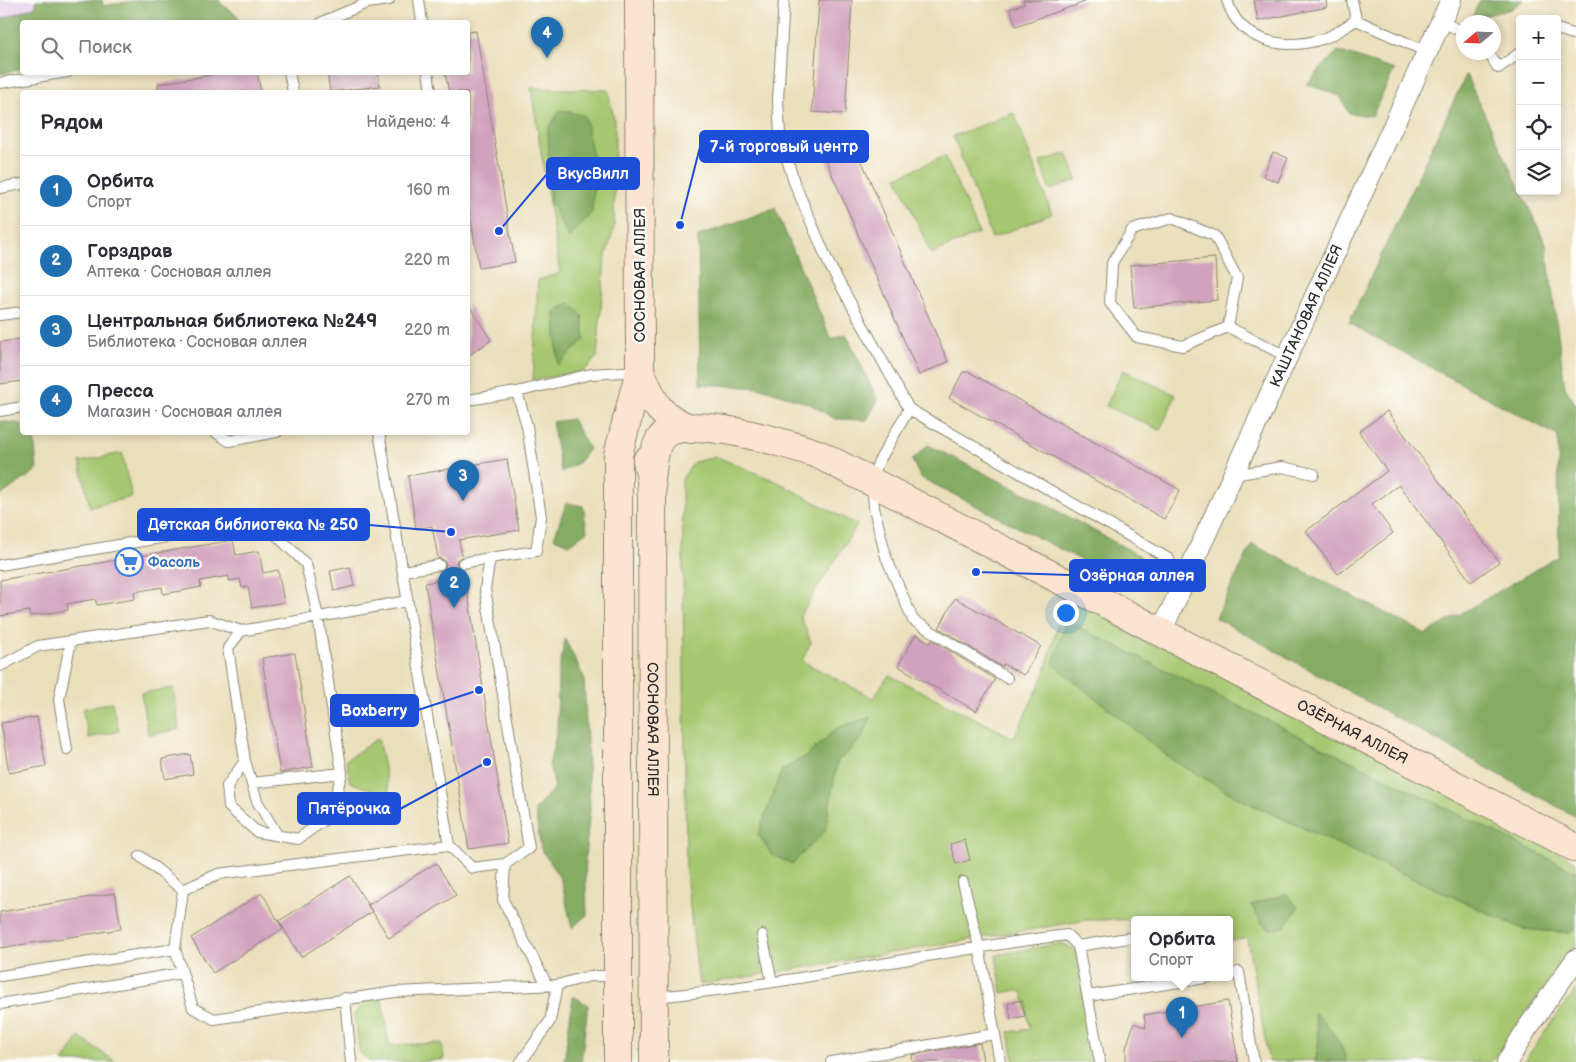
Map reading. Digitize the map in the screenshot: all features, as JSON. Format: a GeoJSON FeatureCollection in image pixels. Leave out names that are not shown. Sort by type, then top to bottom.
{"type":"FeatureCollection","features":[{"type":"Feature","properties":{"kind":"main road","name":"СОСНОВАЯ АЛЛЕЯ"},"geometry":{"type":"LineString","coordinates":[[639,0],[640,370]]}},
{"type":"Feature","properties":{"kind":"main road"},"geometry":{"type":"LineString","coordinates":[[618,1062],[618,455],[643,400],[640,370]]}},
{"type":"Feature","properties":{"kind":"main road","name":"СОСНОВАЯ АЛЛЕЯ"},"geometry":{"type":"LineString","coordinates":[[643,400],[651,479],[654,1062]]}},
{"type":"Feature","properties":{"kind":"main road"},"geometry":{"type":"LineString","coordinates":[[643,400],[668,419],[691,429]]}},
{"type":"Feature","properties":{"kind":"main road"},"geometry":{"type":"LineString","coordinates":[[651,479],[657,446],[662,437],[670,431],[691,429]]}},
{"type":"Feature","properties":{"kind":"main road","name":"ОЗЁРНАЯ АЛЛЕЯ"},"geometry":{"type":"LineString","coordinates":[[691,429],[732,431],[783,442],[820,455],[1576,848]]}},
{"type":"Feature","properties":{"kind":"street","name":"КАШТАНОВАЯ АЛЛЕЯ"},"geometry":{"type":"LineString","coordinates":[[1161,632],[1288,357],[1383,143],[1451,0]]}},
{"type":"Feature","properties":{"kind":"street"},"geometry":{"type":"LineString","coordinates":[[1507,1062],[1526,1030],[1576,959]]}},
{"type":"Feature","properties":{"kind":"lane"},"geometry":{"type":"LineString","coordinates":[[326,20],[367,1],[389,0]]}},
{"type":"Feature","properties":{"kind":"lane"},"geometry":{"type":"LineString","coordinates":[[419,0],[422,20]]}},
{"type":"Feature","properties":{"kind":"lane"},"geometry":{"type":"LineString","coordinates":[[784,0],[779,117],[780,135],[794,182],[829,264],[909,409],[1169,558]]}},
{"type":"Feature","properties":{"kind":"lane"},"geometry":{"type":"LineString","coordinates":[[1228,0],[1238,24],[1264,42],[1297,44],[1323,39],[1356,20]]}},
{"type":"Feature","properties":{"kind":"lane"},"geometry":{"type":"LineString","coordinates":[[1352,0],[1356,20]]}},
{"type":"Feature","properties":{"kind":"lane"},"geometry":{"type":"LineString","coordinates":[[1356,20],[1427,52]]}},
{"type":"Feature","properties":{"kind":"lane"},"geometry":{"type":"LineString","coordinates":[[1441,21],[1456,29]]}},
{"type":"Feature","properties":{"kind":"lane"},"geometry":{"type":"LineString","coordinates":[[1561,30],[1576,35]]}},
{"type":"Feature","properties":{"kind":"lane"},"geometry":{"type":"LineString","coordinates":[[1493,60],[1498,68],[1516,57]]}},
{"type":"Feature","properties":{"kind":"lane"},"geometry":{"type":"LineString","coordinates":[[0,83],[49,75]]}},
{"type":"Feature","properties":{"kind":"lane"},"geometry":{"type":"LineString","coordinates":[[290,75],[293,90]]}},
{"type":"Feature","properties":{"kind":"lane"},"geometry":{"type":"LineString","coordinates":[[428,75],[431,90]]}},
{"type":"Feature","properties":{"kind":"lane"},"geometry":{"type":"LineString","coordinates":[[0,188],[20,184]]}},
{"type":"Feature","properties":{"kind":"lane"},"geometry":{"type":"LineString","coordinates":[[1228,327],[1237,278],[1215,236],[1172,218],[1132,230],[1112,263],[1110,303],[1137,337],[1184,346],[1228,327],[1288,357]]}},
{"type":"Feature","properties":{"kind":"lane"},"geometry":{"type":"LineString","coordinates":[[0,315],[20,312]]}},
{"type":"Feature","properties":{"kind":"lane"},"geometry":{"type":"LineString","coordinates":[[470,400],[517,392],[591,374],[640,370]]}},
{"type":"Feature","properties":{"kind":"lane"},"geometry":{"type":"LineString","coordinates":[[462,563],[536,551],[541,517],[527,426],[517,392]]}},
{"type":"Feature","properties":{"kind":"lane"},"geometry":{"type":"LineString","coordinates":[[0,410],[20,407]]}},
{"type":"Feature","properties":{"kind":"lane"},"geometry":{"type":"LineString","coordinates":[[909,409],[878,462],[872,481],[874,508],[886,558],[913,620],[1007,678]]}},
{"type":"Feature","properties":{"kind":"lane"},"geometry":{"type":"LineString","coordinates":[[220,435],[229,440],[260,435]]}},
{"type":"Feature","properties":{"kind":"lane"},"geometry":{"type":"LineString","coordinates":[[379,435],[449,844],[472,868],[505,864],[529,848],[485,589],[490,558]]}},
{"type":"Feature","properties":{"kind":"lane"},"geometry":{"type":"LineString","coordinates":[[1234,475],[1282,467],[1314,474]]}},
{"type":"Feature","properties":{"kind":"lane"},"geometry":{"type":"LineString","coordinates":[[0,565],[236,525],[269,528],[306,564],[318,617],[342,773],[330,816],[298,839],[257,832],[229,807],[227,786],[245,761]]}},
{"type":"Feature","properties":{"kind":"lane"},"geometry":{"type":"LineString","coordinates":[[402,571],[439,565]]}},
{"type":"Feature","properties":{"kind":"lane"},"geometry":{"type":"LineString","coordinates":[[0,666],[38,646],[208,620],[241,631],[407,602]]}},
{"type":"Feature","properties":{"kind":"lane"},"geometry":{"type":"LineString","coordinates":[[241,631],[228,648],[245,761],[258,801],[278,836]]}},
{"type":"Feature","properties":{"kind":"lane"},"geometry":{"type":"LineString","coordinates":[[67,749],[60,699],[71,641]]}},
{"type":"Feature","properties":{"kind":"lane"},"geometry":{"type":"LineString","coordinates":[[252,783],[342,773]]}},
{"type":"Feature","properties":{"kind":"lane"},"geometry":{"type":"LineString","coordinates":[[183,890],[218,874],[449,844]]}},
{"type":"Feature","properties":{"kind":"lane"},"geometry":{"type":"LineString","coordinates":[[140,856],[183,890]]}},
{"type":"Feature","properties":{"kind":"lane"},"geometry":{"type":"LineString","coordinates":[[505,864],[503,900],[552,985],[550,1021],[521,1062]]}},
{"type":"Feature","properties":{"kind":"lane"},"geometry":{"type":"LineString","coordinates":[[964,882],[979,947],[1000,1062]]}},
{"type":"Feature","properties":{"kind":"lane"},"geometry":{"type":"LineString","coordinates":[[183,890],[175,949],[193,1008],[214,1019],[394,992],[552,985],[590,976],[618,976]]}},
{"type":"Feature","properties":{"kind":"lane"},"geometry":{"type":"LineString","coordinates":[[762,935],[772,982]]}},
{"type":"Feature","properties":{"kind":"lane"},"geometry":{"type":"LineString","coordinates":[[653,997],[772,982],[979,947],[1067,935],[1078,946],[1100,1062]]}},
{"type":"Feature","properties":{"kind":"lane"},"geometry":{"type":"LineString","coordinates":[[1078,946],[1131,937]]}},
{"type":"Feature","properties":{"kind":"lane"},"geometry":{"type":"LineString","coordinates":[[0,976],[175,949]]}},
{"type":"Feature","properties":{"kind":"lane"},"geometry":{"type":"LineString","coordinates":[[1233,973],[1239,972],[1254,1062]]}},
{"type":"Feature","properties":{"kind":"lane"},"geometry":{"type":"LineString","coordinates":[[0,1004],[182,973]]}},
{"type":"Feature","properties":{"kind":"lane"},"geometry":{"type":"LineString","coordinates":[[1088,996],[1186,981]]}},
{"type":"Feature","properties":{"kind":"lane"},"geometry":{"type":"LineString","coordinates":[[345,998],[351,1062]]}},
{"type":"Feature","properties":{"kind":"lane"},"geometry":{"type":"LineString","coordinates":[[831,1062],[994,1034]]}},
{"type":"Feature","properties":{"kind":"shaded area"},"geometry":{"type":"Polygon","coordinates":[[[0,0],[82,0],[27,20],[20,20],[20,26],[0,65],[0,0]]]}},
{"type":"Feature","properties":{"kind":"green space"},"geometry":{"type":"Polygon","coordinates":[[[36,0],[102,0],[103,6],[139,0],[220,0],[219,2],[239,17],[237,20],[20,20],[20,69],[0,74],[0,20],[36,6],[36,0]]]}},
{"type":"Feature","properties":{"kind":"green space"},"geometry":{"type":"Polygon","coordinates":[[[1480,0],[1523,0],[1511,9],[1487,15],[1473,15],[1480,0]]]}},
{"type":"Feature","properties":{"kind":"green space"},"geometry":{"type":"Polygon","coordinates":[[[1338,51],[1394,70],[1372,116],[1349,113],[1340,96],[1306,84],[1338,51]]]}},
{"type":"Feature","properties":{"kind":"green space"},"geometry":{"type":"Polygon","coordinates":[[[1466,75],[1516,181],[1516,195],[1523,195],[1546,244],[1565,387],[1576,405],[1576,817],[1216,618],[1252,544],[1426,634],[1559,556],[1558,436],[1349,323],[1466,75]]]}},
{"type":"Feature","properties":{"kind":"green space"},"geometry":{"type":"Polygon","coordinates":[[[531,88],[608,90],[615,124],[614,228],[605,259],[597,357],[584,371],[533,380],[538,280],[560,273],[531,88]],[[561,110],[548,129],[550,164],[561,110]],[[570,303],[555,312],[558,364],[570,303]]]}},
{"type":"Feature","properties":{"kind":"green space"},"geometry":{"type":"Polygon","coordinates":[[[561,110],[585,116],[595,170],[592,212],[569,238],[550,201],[548,129],[561,110]]]}},
{"type":"Feature","properties":{"kind":"green space"},"geometry":{"type":"Polygon","coordinates":[[[1014,113],[1052,214],[992,238],[953,136],[1014,113]]]}},
{"type":"Feature","properties":{"kind":"green space"},"geometry":{"type":"Polygon","coordinates":[[[1067,153],[1077,180],[1050,190],[1040,162],[1067,153]]]}},
{"type":"Feature","properties":{"kind":"green space"},"geometry":{"type":"Polygon","coordinates":[[[945,156],[979,233],[931,254],[897,177],[945,156]]]}},
{"type":"Feature","properties":{"kind":"green space"},"geometry":{"type":"Polygon","coordinates":[[[775,208],[831,339],[846,334],[878,400],[867,420],[835,419],[810,404],[761,388],[700,384],[698,236],[775,208]]]}},
{"type":"Feature","properties":{"kind":"green space"},"geometry":{"type":"Polygon","coordinates":[[[570,303],[582,315],[585,339],[558,365],[555,312],[570,303]]]}},
{"type":"Feature","properties":{"kind":"green space"},"geometry":{"type":"Polygon","coordinates":[[[1123,370],[1176,395],[1160,430],[1106,406],[1123,370]]]}},
{"type":"Feature","properties":{"kind":"green space"},"geometry":{"type":"Polygon","coordinates":[[[572,419],[589,449],[578,463],[561,472],[552,422],[572,419]]]}},
{"type":"Feature","properties":{"kind":"green space"},"geometry":{"type":"Polygon","coordinates":[[[0,421],[20,424],[20,435],[34,435],[37,470],[0,496],[0,421]]]}},
{"type":"Feature","properties":{"kind":"green space"},"geometry":{"type":"Polygon","coordinates":[[[928,445],[1034,498],[1140,556],[1145,568],[1128,584],[920,477],[912,460],[928,445]]]}},
{"type":"Feature","properties":{"kind":"green space"},"geometry":{"type":"Polygon","coordinates":[[[122,453],[132,497],[90,507],[80,462],[122,453]]]}},
{"type":"Feature","properties":{"kind":"green space"},"geometry":{"type":"Polygon","coordinates":[[[717,457],[778,482],[857,525],[800,616],[811,642],[802,661],[873,698],[889,675],[1014,738],[1044,675],[1068,587],[1576,862],[1576,872],[1066,622],[1240,799],[1523,929],[1570,933],[1576,928],[1576,947],[1571,950],[1491,1062],[1346,1062],[1342,1047],[1314,1013],[1319,1040],[1316,1060],[1269,1062],[1247,938],[1233,940],[1233,916],[1131,916],[1131,920],[1088,920],[699,985],[686,873],[682,479],[694,462],[717,457]],[[870,718],[837,728],[807,756],[782,770],[758,834],[825,831],[837,762],[862,738],[870,718]]]}},
{"type":"Feature","properties":{"kind":"green space"},"geometry":{"type":"Polygon","coordinates":[[[566,503],[583,506],[587,531],[570,544],[554,538],[566,503]]]}},
{"type":"Feature","properties":{"kind":"green space"},"geometry":{"type":"Polygon","coordinates":[[[1066,621],[1576,872],[1576,928],[1570,933],[1523,929],[1240,799],[1171,759],[1053,664],[1066,621]]]}},
{"type":"Feature","properties":{"kind":"green space"},"geometry":{"type":"Polygon","coordinates":[[[565,639],[584,678],[590,809],[585,858],[587,915],[572,928],[561,880],[541,849],[535,810],[555,787],[549,765],[557,731],[558,675],[565,639]]]}},
{"type":"Feature","properties":{"kind":"green space"},"geometry":{"type":"Polygon","coordinates":[[[173,688],[179,729],[148,735],[141,693],[173,688]]]}},
{"type":"Feature","properties":{"kind":"green space"},"geometry":{"type":"Polygon","coordinates":[[[112,702],[119,731],[89,738],[82,709],[112,702]]]}},
{"type":"Feature","properties":{"kind":"green space"},"geometry":{"type":"Polygon","coordinates":[[[871,717],[862,738],[837,762],[825,831],[792,864],[772,855],[758,834],[782,770],[807,756],[837,728],[871,717]]]}},
{"type":"Feature","properties":{"kind":"green space"},"geometry":{"type":"Polygon","coordinates":[[[378,738],[390,797],[350,782],[346,760],[378,738]]]}},
{"type":"Feature","properties":{"kind":"green space"},"geometry":{"type":"Polygon","coordinates":[[[1287,894],[1298,908],[1284,927],[1271,929],[1262,923],[1251,905],[1287,894]]]}},
{"type":"Feature","properties":{"kind":"green space"},"geometry":{"type":"Polygon","coordinates":[[[1062,943],[1076,950],[1094,1062],[1014,1062],[1009,1032],[1030,1029],[1023,993],[1017,990],[1002,993],[996,955],[1062,943]]]}},
{"type":"Feature","properties":{"kind":"green space"},"geometry":{"type":"Polygon","coordinates":[[[1576,989],[1576,1062],[1526,1062],[1527,1057],[1576,989]]]}},
{"type":"Feature","properties":{"kind":"green space"},"geometry":{"type":"Polygon","coordinates":[[[573,996],[588,1005],[581,1062],[564,1062],[573,996]]]}},
{"type":"Feature","properties":{"kind":"green space"},"geometry":{"type":"Polygon","coordinates":[[[382,999],[389,1045],[442,1043],[444,1059],[421,1062],[372,1062],[360,1053],[354,1015],[364,1001],[382,999]]]}},
{"type":"Feature","properties":{"kind":"green space"},"geometry":{"type":"Polygon","coordinates":[[[1314,1012],[1329,1028],[1342,1047],[1346,1062],[1314,1062],[1316,1060],[1319,1040],[1314,1012]]]}},
{"type":"Feature","properties":{"kind":"green space"},"geometry":{"type":"Polygon","coordinates":[[[79,1037],[116,1062],[63,1062],[79,1037]]]}},
{"type":"Feature","properties":{"kind":"building"},"geometry":{"type":"Polygon","coordinates":[[[819,0],[852,0],[845,114],[812,112],[819,0]]]}},
{"type":"Feature","properties":{"kind":"building"},"geometry":{"type":"Polygon","coordinates":[[[1023,0],[1085,0],[1085,2],[1016,26],[1010,9],[1024,4],[1023,0]]]}},
{"type":"Feature","properties":{"kind":"building"},"geometry":{"type":"Polygon","coordinates":[[[1254,0],[1326,0],[1327,7],[1258,21],[1254,0]]]}},
{"type":"Feature","properties":{"kind":"building"},"geometry":{"type":"Polygon","coordinates":[[[476,31],[515,262],[479,268],[470,215],[470,90],[449,90],[446,75],[470,75],[470,32],[476,31]]]}},
{"type":"Feature","properties":{"kind":"building"},"geometry":{"type":"Polygon","coordinates":[[[210,75],[258,75],[261,90],[158,90],[158,84],[210,75]]]}},
{"type":"Feature","properties":{"kind":"building"},"geometry":{"type":"Polygon","coordinates":[[[327,75],[378,75],[380,86],[330,90],[327,75]]]}},
{"type":"Feature","properties":{"kind":"building"},"geometry":{"type":"Polygon","coordinates":[[[851,136],[948,362],[919,375],[821,149],[851,136]]]}},
{"type":"Feature","properties":{"kind":"building"},"geometry":{"type":"Polygon","coordinates":[[[1273,152],[1288,158],[1278,182],[1263,176],[1273,152]]]}},
{"type":"Feature","properties":{"kind":"building"},"geometry":{"type":"Polygon","coordinates":[[[1215,258],[1217,300],[1134,308],[1130,265],[1215,258]]]}},
{"type":"Feature","properties":{"kind":"building"},"geometry":{"type":"Polygon","coordinates":[[[470,307],[491,340],[470,355],[470,307]]]}},
{"type":"Feature","properties":{"kind":"building"},"geometry":{"type":"Polygon","coordinates":[[[20,339],[20,381],[0,384],[0,342],[20,339]]]}},
{"type":"Feature","properties":{"kind":"building"},"geometry":{"type":"Polygon","coordinates":[[[963,372],[969,372],[1180,490],[1164,519],[949,398],[963,372]]]}},
{"type":"Feature","properties":{"kind":"building"},"geometry":{"type":"Polygon","coordinates":[[[1387,411],[1499,562],[1471,582],[1399,485],[1372,504],[1393,533],[1338,574],[1306,531],[1387,471],[1359,432],[1387,411]]]}},
{"type":"Feature","properties":{"kind":"building"},"geometry":{"type":"Polygon","coordinates":[[[507,459],[519,530],[459,540],[462,556],[456,561],[458,567],[464,570],[508,843],[469,849],[425,583],[441,580],[440,572],[444,570],[446,564],[444,560],[438,558],[432,526],[416,529],[408,476],[507,459]]]}},
{"type":"Feature","properties":{"kind":"building"},"geometry":{"type":"Polygon","coordinates":[[[233,540],[236,555],[259,551],[263,573],[278,570],[284,602],[252,608],[248,587],[242,588],[240,579],[229,581],[229,576],[200,581],[201,587],[181,591],[163,594],[162,587],[134,592],[135,599],[97,605],[95,599],[67,604],[68,610],[30,616],[29,611],[0,616],[0,580],[233,540]]]}},
{"type":"Feature","properties":{"kind":"building"},"geometry":{"type":"Polygon","coordinates":[[[350,567],[354,586],[334,591],[330,571],[350,567]]]}},
{"type":"Feature","properties":{"kind":"building"},"geometry":{"type":"Polygon","coordinates":[[[955,598],[1041,646],[1024,675],[1003,664],[1002,667],[939,628],[955,598]]]}},
{"type":"Feature","properties":{"kind":"building"},"geometry":{"type":"Polygon","coordinates":[[[916,634],[930,643],[932,640],[995,679],[976,711],[898,666],[916,634]]]}},
{"type":"Feature","properties":{"kind":"building"},"geometry":{"type":"Polygon","coordinates":[[[295,653],[313,767],[280,773],[262,658],[295,653]]]}},
{"type":"Feature","properties":{"kind":"building"},"geometry":{"type":"Polygon","coordinates":[[[37,717],[46,766],[9,773],[1,723],[37,717]]]}},
{"type":"Feature","properties":{"kind":"building"},"geometry":{"type":"Polygon","coordinates":[[[190,754],[193,774],[165,779],[162,759],[190,754]]]}},
{"type":"Feature","properties":{"kind":"building"},"geometry":{"type":"Polygon","coordinates":[[[965,840],[970,860],[956,864],[950,844],[965,840]]]}},
{"type":"Feature","properties":{"kind":"building"},"geometry":{"type":"Polygon","coordinates":[[[436,863],[456,895],[389,938],[368,905],[436,863]]]}},
{"type":"Feature","properties":{"kind":"building"},"geometry":{"type":"Polygon","coordinates":[[[350,876],[372,912],[301,957],[279,921],[350,876]]]}},
{"type":"Feature","properties":{"kind":"building"},"geometry":{"type":"Polygon","coordinates":[[[115,893],[121,929],[0,948],[0,912],[115,893]]]}},
{"type":"Feature","properties":{"kind":"building"},"geometry":{"type":"Polygon","coordinates":[[[262,893],[283,929],[213,973],[191,938],[262,893]]]}},
{"type":"Feature","properties":{"kind":"building"},"geometry":{"type":"Polygon","coordinates":[[[1022,1000],[1025,1016],[1011,1019],[1008,1003],[1022,1000]]]}},
{"type":"Feature","properties":{"kind":"building"},"geometry":{"type":"Polygon","coordinates":[[[1228,1001],[1238,1062],[1126,1062],[1126,1048],[1134,1023],[1146,1028],[1144,1015],[1228,1001]]]}},
{"type":"Feature","properties":{"kind":"building"},"geometry":{"type":"Polygon","coordinates":[[[980,1043],[983,1062],[913,1062],[912,1055],[980,1043]]]}},
{"type":"Feature","properties":{"kind":"place","name":"Пресса"},"geometry":{"type":"Point","coordinates":[547,58]}},
{"type":"Feature","properties":{"kind":"place","name":"7-й торговый центр"},"geometry":{"type":"Point","coordinates":[680,225]}},
{"type":"Feature","properties":{"kind":"place","name":"ВкусВилл"},"geometry":{"type":"Point","coordinates":[499,231]}},
{"type":"Feature","properties":{"kind":"place","name":"Центральная библиотека №249"},"geometry":{"type":"Point","coordinates":[463,501]}},
{"type":"Feature","properties":{"kind":"place","name":"Детская библиотека № 250"},"geometry":{"type":"Point","coordinates":[451,532]}},
{"type":"Feature","properties":{"kind":"place","name":"Фасоль"},"geometry":{"type":"Point","coordinates":[129,562]}},
{"type":"Feature","properties":{"kind":"place","name":"Озёрная аллея"},"geometry":{"type":"Point","coordinates":[976,572]}},
{"type":"Feature","properties":{"kind":"place","name":"Горздрав"},"geometry":{"type":"Point","coordinates":[454,608]}},
{"type":"Feature","properties":{"kind":"place","name":"Boxberry"},"geometry":{"type":"Point","coordinates":[479,690]}},
{"type":"Feature","properties":{"kind":"place","name":"Пятёрочка"},"geometry":{"type":"Point","coordinates":[487,762]}},
{"type":"Feature","properties":{"kind":"place","name":"Орбита"},"geometry":{"type":"Point","coordinates":[1182,1038]}}]}
